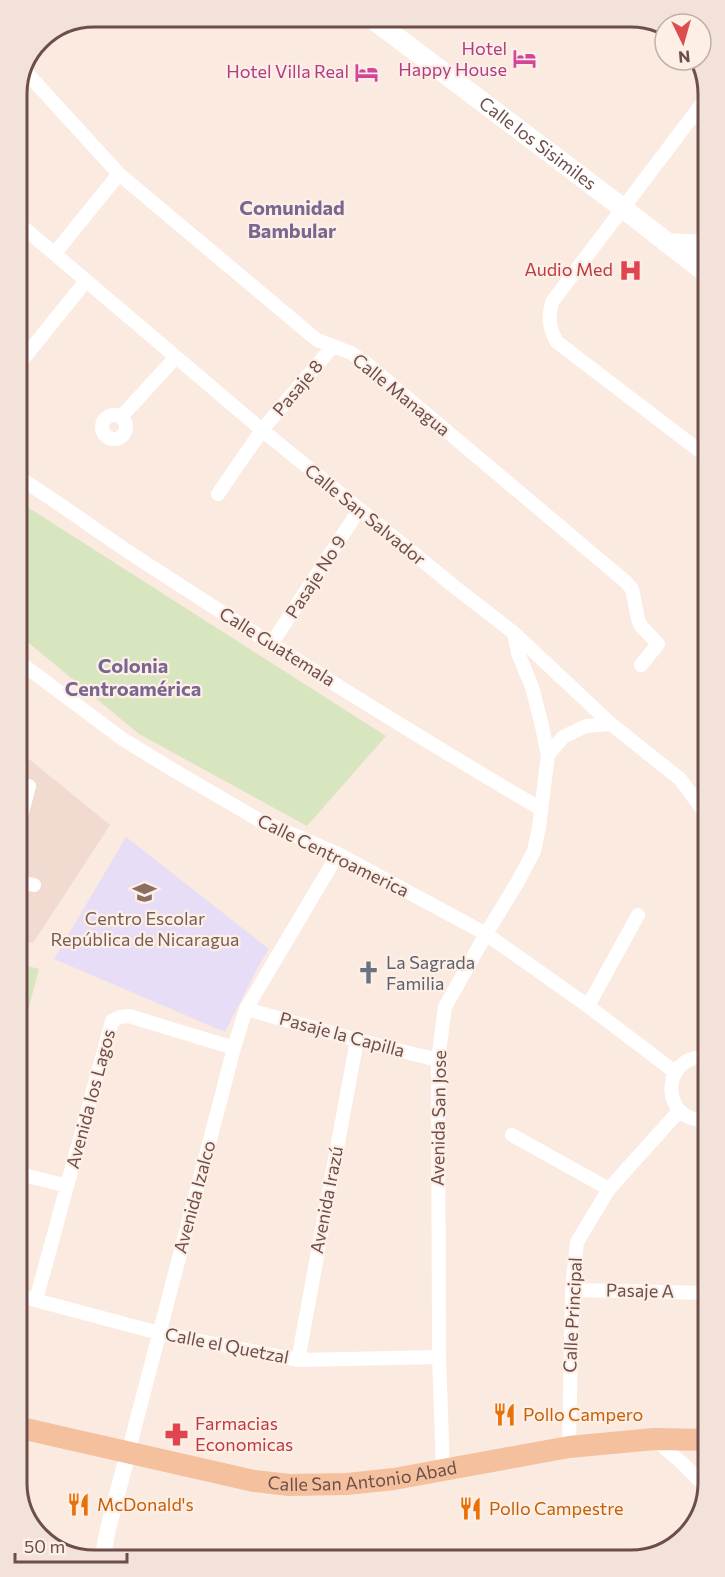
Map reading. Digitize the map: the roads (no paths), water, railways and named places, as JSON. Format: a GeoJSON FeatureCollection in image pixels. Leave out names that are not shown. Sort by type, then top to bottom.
{"type":"FeatureCollection","features":[{"type":"Feature","properties":{"kind":"main road","name":"Calle los Sisimiles"},"geometry":{"type":"LineString","coordinates":[[386,27],[698,267]]}},
{"type":"Feature","properties":{"kind":"main road"},"geometry":{"type":"LineString","coordinates":[[667,243],[698,245]]}},
{"type":"Feature","properties":{"kind":"main road","name":"Calle San Antonio Abad"},"geometry":{"type":"LineString","coordinates":[[27,1429],[254,1481],[289,1485],[346,1484],[394,1479],[569,1447],[654,1439],[698,1440]]}},
{"type":"Feature","properties":{"kind":"street","name":"Calle Managua"},"geometry":{"type":"LineString","coordinates":[[29,76],[118,174],[317,340],[351,353],[366,363],[626,582],[632,589],[641,626],[658,644],[641,665]]}},
{"type":"Feature","properties":{"kind":"street"},"geometry":{"type":"LineString","coordinates":[[698,109],[552,302],[549,313],[551,328],[557,342],[698,449]]}},
{"type":"Feature","properties":{"kind":"street"},"geometry":{"type":"LineString","coordinates":[[55,253],[118,174]]}},
{"type":"Feature","properties":{"kind":"street","name":"Calle San Salvador"},"geometry":{"type":"LineString","coordinates":[[27,230],[262,430],[514,633],[611,724],[680,778],[698,803]]}},
{"type":"Feature","properties":{"kind":"street"},"geometry":{"type":"LineString","coordinates":[[27,354],[86,281]]}},
{"type":"Feature","properties":{"kind":"street","name":"Pasaje 8"},"geometry":{"type":"LineString","coordinates":[[218,494],[262,430],[333,346]]}},
{"type":"Feature","properties":{"kind":"street"},"geometry":{"type":"LineString","coordinates":[[121,417],[177,357]]}},
{"type":"Feature","properties":{"kind":"street","name":"Calle Guatemala"},"geometry":{"type":"LineString","coordinates":[[27,483],[156,570],[272,644],[426,741],[541,809]]}},
{"type":"Feature","properties":{"kind":"street","name":"Pasaje No 9"},"geometry":{"type":"LineString","coordinates":[[272,644],[359,510]]}},
{"type":"Feature","properties":{"kind":"street","name":"Avenida San Jose"},"geometry":{"type":"LineString","coordinates":[[443,1471],[439,1357],[438,1060],[445,1007],[534,851],[548,755],[532,687],[518,653],[514,633]]}},
{"type":"Feature","properties":{"kind":"street","name":"Calle Centroamerica"},"geometry":{"type":"LineString","coordinates":[[27,668],[124,740],[259,820],[338,854],[486,934],[588,1006],[675,1072]]}},
{"type":"Feature","properties":{"kind":"street"},"geometry":{"type":"LineString","coordinates":[[548,755],[563,737],[586,726],[611,724]]}},
{"type":"Feature","properties":{"kind":"street"},"geometry":{"type":"LineString","coordinates":[[27,794],[29,786]]}},
{"type":"Feature","properties":{"kind":"street","name":"Avenida Izalco"},"geometry":{"type":"LineString","coordinates":[[104,1550],[159,1333],[246,1009],[338,854]]}},
{"type":"Feature","properties":{"kind":"street"},"geometry":{"type":"LineString","coordinates":[[27,884],[34,885]]}},
{"type":"Feature","properties":{"kind":"street"},"geometry":{"type":"LineString","coordinates":[[588,1006],[638,915]]}},
{"type":"Feature","properties":{"kind":"street","name":"Pasaje la Capilla"},"geometry":{"type":"LineString","coordinates":[[246,1009],[438,1060]]}},
{"type":"Feature","properties":{"kind":"street","name":"Avenida los Lagos"},"geometry":{"type":"LineString","coordinates":[[36,1300],[112,1021],[129,1016],[234,1048]]}},
{"type":"Feature","properties":{"kind":"street","name":"Avenida Irazú"},"geometry":{"type":"LineString","coordinates":[[298,1360],[357,1040]]}},
{"type":"Feature","properties":{"kind":"street"},"geometry":{"type":"LineString","coordinates":[[698,1057],[685,1062],[675,1072],[671,1085],[672,1099],[679,1111],[698,1119]]}},
{"type":"Feature","properties":{"kind":"street","name":"Calle Principal"},"geometry":{"type":"LineString","coordinates":[[569,1447],[572,1290],[577,1242],[609,1189],[679,1111]]}},
{"type":"Feature","properties":{"kind":"street"},"geometry":{"type":"LineString","coordinates":[[512,1135],[609,1189]]}},
{"type":"Feature","properties":{"kind":"street"},"geometry":{"type":"LineString","coordinates":[[27,1176],[68,1186]]}},
{"type":"Feature","properties":{"kind":"street","name":"Pasaje A"},"geometry":{"type":"LineString","coordinates":[[572,1290],[698,1293]]}},
{"type":"Feature","properties":{"kind":"street","name":"Calle el Quetzal"},"geometry":{"type":"LineString","coordinates":[[27,1298],[159,1333],[298,1360],[439,1357]]}},
{"type":"Feature","properties":{"kind":"street"},"geometry":{"type":"LineString","coordinates":[[654,1439],[698,1479]]}},
{"type":"Feature","properties":{"kind":"place","name":"Hotel Happy House"},"geometry":{"type":"Point","coordinates":[525,59]}},
{"type":"Feature","properties":{"kind":"place","name":"Hotel Villa Real"},"geometry":{"type":"Point","coordinates":[367,72]}},
{"type":"Feature","properties":{"kind":"place","name":"Audio Med"},"geometry":{"type":"Point","coordinates":[631,270]}},
{"type":"Feature","properties":{"kind":"place","name":"Centro Escolar República de Nicaragua"},"geometry":{"type":"Point","coordinates":[145,893]}},
{"type":"Feature","properties":{"kind":"place","name":"La Sagrada Familia"},"geometry":{"type":"Point","coordinates":[368,973]}},
{"type":"Feature","properties":{"kind":"place","name":"Pollo Campero"},"geometry":{"type":"Point","coordinates":[505,1415]}},
{"type":"Feature","properties":{"kind":"place","name":"Farmacias Economicas"},"geometry":{"type":"Point","coordinates":[177,1434]}},
{"type":"Feature","properties":{"kind":"place","name":"McDonald's"},"geometry":{"type":"Point","coordinates":[79,1505]}},
{"type":"Feature","properties":{"kind":"place","name":"Pollo Campestre"},"geometry":{"type":"Point","coordinates":[471,1509]}},
{"type":"Feature","properties":{"kind":"district","name":"Comunidad Bambular"},"geometry":{"type":"Point","coordinates":[292,220]}},
{"type":"Feature","properties":{"kind":"district","name":"Colonia Centroamérica"},"geometry":{"type":"Point","coordinates":[133,678]}}]}
